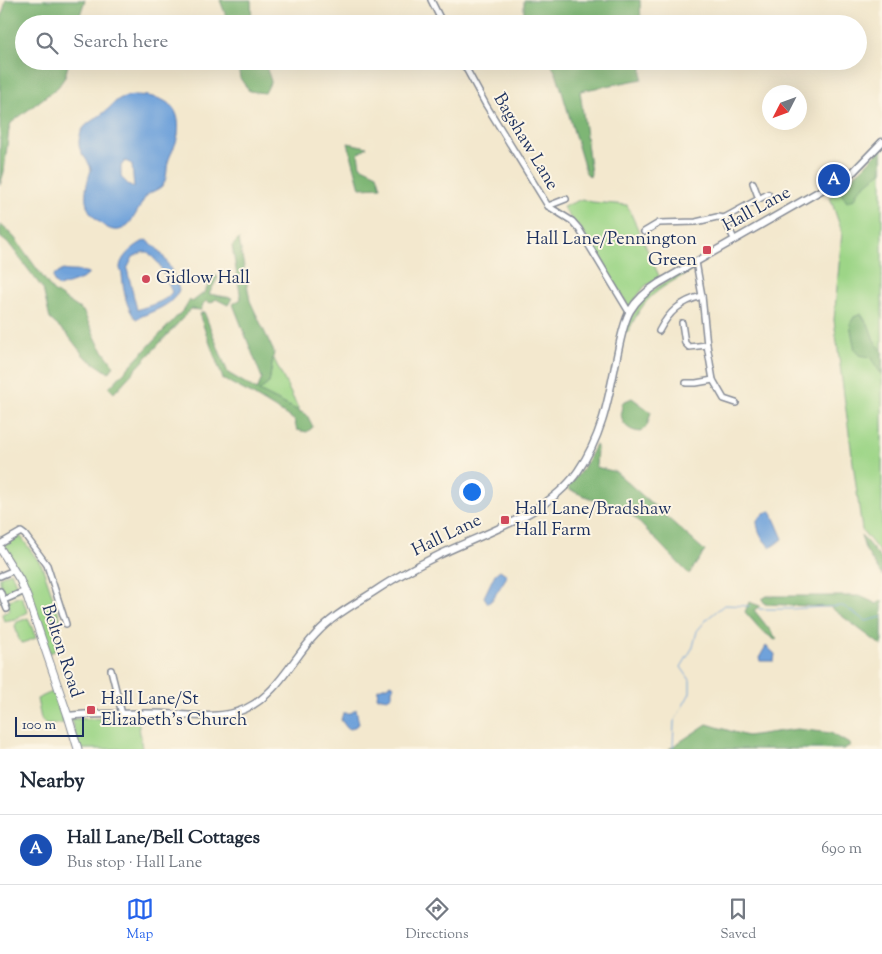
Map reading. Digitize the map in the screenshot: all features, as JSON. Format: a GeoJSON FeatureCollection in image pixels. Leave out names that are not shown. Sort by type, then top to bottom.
{"type":"FeatureCollection","features":[{"type":"Feature","properties":{"kind":"main road","name":"Bolton Road"},"geometry":{"type":"LineString","coordinates":[[0,548],[25,592],[78,749]]}},
{"type":"Feature","properties":{"kind":"street"},"geometry":{"type":"LineString","coordinates":[[432,0],[439,15]]}},
{"type":"Feature","properties":{"kind":"street","name":"Bagshaw Lane"},"geometry":{"type":"LineString","coordinates":[[467,70],[486,105],[550,208]]}},
{"type":"Feature","properties":{"kind":"street","name":"Hall Lane"},"geometry":{"type":"LineString","coordinates":[[68,716],[122,714],[203,716],[220,715],[244,709],[254,704],[275,685],[308,643],[330,620],[403,574],[524,515],[556,494],[577,473],[602,425],[618,350],[629,312],[649,289],[853,172],[882,142]]}},
{"type":"Feature","properties":{"kind":"street"},"geometry":{"type":"LineString","coordinates":[[752,183],[759,199]]}},
{"type":"Feature","properties":{"kind":"street"},"geometry":{"type":"LineString","coordinates":[[644,232],[659,223],[696,222],[717,217],[724,218],[768,194]]}},
{"type":"Feature","properties":{"kind":"street"},"geometry":{"type":"LineString","coordinates":[[550,208],[566,199]]}},
{"type":"Feature","properties":{"kind":"street"},"geometry":{"type":"LineString","coordinates":[[550,208],[572,221],[579,229],[629,312]]}},
{"type":"Feature","properties":{"kind":"street"},"geometry":{"type":"LineString","coordinates":[[724,218],[734,239]]}},
{"type":"Feature","properties":{"kind":"street"},"geometry":{"type":"LineString","coordinates":[[648,222],[650,228]]}},
{"type":"Feature","properties":{"kind":"street"},"geometry":{"type":"LineString","coordinates":[[696,262],[713,380],[724,399],[736,403]]}},
{"type":"Feature","properties":{"kind":"street"},"geometry":{"type":"LineString","coordinates":[[659,331],[667,317],[678,305],[691,298],[702,296]]}},
{"type":"Feature","properties":{"kind":"street"},"geometry":{"type":"LineString","coordinates":[[682,323],[686,343],[689,347],[707,345]]}},
{"type":"Feature","properties":{"kind":"street"},"geometry":{"type":"LineString","coordinates":[[686,383],[713,380]]}},
{"type":"Feature","properties":{"kind":"street"},"geometry":{"type":"LineString","coordinates":[[0,544],[21,532],[25,535],[47,565],[66,624]]}},
{"type":"Feature","properties":{"kind":"street"},"geometry":{"type":"LineString","coordinates":[[0,576],[14,570]]}},
{"type":"Feature","properties":{"kind":"street"},"geometry":{"type":"LineString","coordinates":[[0,591],[7,609]]}},
{"type":"Feature","properties":{"kind":"street","name":"Bolton Road"},"geometry":{"type":"LineString","coordinates":[[4,600],[25,592]]}},
{"type":"Feature","properties":{"kind":"street"},"geometry":{"type":"LineString","coordinates":[[111,670],[122,714]]}},
{"type":"Feature","properties":{"kind":"green space"},"geometry":{"type":"Polygon","coordinates":[[[6,0],[85,0],[80,15],[15,15],[15,70],[67,70],[65,77],[58,87],[11,123],[4,172],[0,185],[0,24],[6,0]]]}},
{"type":"Feature","properties":{"kind":"green space"},"geometry":{"type":"Polygon","coordinates":[[[220,0],[251,0],[252,15],[226,15],[220,0]]]}},
{"type":"Feature","properties":{"kind":"green space"},"geometry":{"type":"Polygon","coordinates":[[[524,0],[640,0],[641,15],[526,15],[524,0]]]}},
{"type":"Feature","properties":{"kind":"green space"},"geometry":{"type":"Polygon","coordinates":[[[239,70],[267,70],[271,81],[265,93],[249,91],[240,78],[239,70]]]}},
{"type":"Feature","properties":{"kind":"green space"},"geometry":{"type":"Polygon","coordinates":[[[554,70],[642,70],[642,79],[580,91],[590,177],[586,173],[554,70]]]}},
{"type":"Feature","properties":{"kind":"green space"},"geometry":{"type":"Polygon","coordinates":[[[348,143],[367,147],[358,154],[360,166],[377,174],[381,187],[360,188],[348,143]]]}},
{"type":"Feature","properties":{"kind":"green space"},"geometry":{"type":"Polygon","coordinates":[[[882,148],[882,171],[857,192],[856,198],[847,202],[836,186],[853,177],[882,148]]]}},
{"type":"Feature","properties":{"kind":"green space"},"geometry":{"type":"Polygon","coordinates":[[[882,152],[882,555],[862,530],[834,320],[842,232],[830,197],[851,181],[882,152]]]}},
{"type":"Feature","properties":{"kind":"green space"},"geometry":{"type":"Polygon","coordinates":[[[582,199],[592,202],[627,205],[660,278],[645,286],[629,307],[580,228],[563,207],[582,199]]]}},
{"type":"Feature","properties":{"kind":"green space"},"geometry":{"type":"Polygon","coordinates":[[[0,224],[14,237],[53,291],[83,311],[99,345],[114,366],[109,373],[84,356],[67,334],[50,319],[43,289],[10,245],[0,237],[0,224]]]}},
{"type":"Feature","properties":{"kind":"green space"},"geometry":{"type":"Polygon","coordinates":[[[239,239],[250,301],[274,352],[269,383],[259,391],[307,415],[313,427],[307,432],[297,430],[294,420],[223,379],[199,314],[204,312],[228,373],[257,390],[262,378],[233,304],[241,299],[232,246],[239,239]]]}},
{"type":"Feature","properties":{"kind":"green space"},"geometry":{"type":"Polygon","coordinates":[[[690,269],[693,270],[670,282],[654,294],[640,309],[628,332],[625,331],[637,308],[650,292],[690,269]]]}},
{"type":"Feature","properties":{"kind":"green space"},"geometry":{"type":"Polygon","coordinates":[[[213,275],[218,277],[209,294],[232,298],[228,305],[216,299],[211,303],[206,301],[201,310],[191,309],[114,393],[109,388],[184,309],[190,300],[192,302],[205,292],[213,275]]]}},
{"type":"Feature","properties":{"kind":"green space"},"geometry":{"type":"Polygon","coordinates":[[[861,314],[869,326],[874,340],[882,351],[882,375],[870,357],[859,355],[855,351],[850,324],[854,317],[861,314]]]}},
{"type":"Feature","properties":{"kind":"green space"},"geometry":{"type":"Polygon","coordinates":[[[273,357],[300,412],[255,392],[269,383],[273,357]]]}},
{"type":"Feature","properties":{"kind":"green space"},"geometry":{"type":"Polygon","coordinates":[[[632,398],[651,412],[647,426],[640,432],[629,429],[622,418],[623,402],[632,398]]]}},
{"type":"Feature","properties":{"kind":"green space"},"geometry":{"type":"Polygon","coordinates":[[[595,445],[597,446],[596,467],[616,472],[705,551],[689,574],[633,516],[570,490],[568,486],[583,469],[595,445]]]}},
{"type":"Feature","properties":{"kind":"green space"},"geometry":{"type":"Polygon","coordinates":[[[861,535],[882,560],[882,576],[865,549],[861,535]]]}},
{"type":"Feature","properties":{"kind":"green space"},"geometry":{"type":"Polygon","coordinates":[[[19,536],[42,566],[61,621],[56,628],[56,650],[50,653],[28,591],[2,547],[19,536]]]}},
{"type":"Feature","properties":{"kind":"green space"},"geometry":{"type":"Polygon","coordinates":[[[11,572],[19,591],[6,597],[0,577],[11,572]]]}},
{"type":"Feature","properties":{"kind":"green space"},"geometry":{"type":"Polygon","coordinates":[[[21,596],[28,612],[15,619],[4,621],[2,614],[10,610],[7,601],[21,596]]]}},
{"type":"Feature","properties":{"kind":"green space"},"geometry":{"type":"Polygon","coordinates":[[[767,596],[860,596],[877,604],[882,600],[882,646],[830,607],[765,604],[762,599],[767,596]]]}},
{"type":"Feature","properties":{"kind":"green space"},"geometry":{"type":"Polygon","coordinates":[[[749,602],[760,606],[754,610],[777,639],[775,640],[761,630],[745,612],[749,602]]]}},
{"type":"Feature","properties":{"kind":"green space"},"geometry":{"type":"Polygon","coordinates":[[[28,618],[36,638],[22,643],[19,640],[15,626],[17,622],[28,618]]]}},
{"type":"Feature","properties":{"kind":"green space"},"geometry":{"type":"Polygon","coordinates":[[[54,691],[64,723],[46,725],[41,719],[37,699],[54,691]]]}},
{"type":"Feature","properties":{"kind":"green space"},"geometry":{"type":"Polygon","coordinates":[[[138,718],[142,749],[80,749],[71,719],[138,718]]]}},
{"type":"Feature","properties":{"kind":"green space"},"geometry":{"type":"Polygon","coordinates":[[[707,724],[747,736],[797,729],[831,733],[851,745],[843,749],[669,749],[707,724]]]}},
{"type":"Feature","properties":{"kind":"water"},"geometry":{"type":"Polygon","coordinates":[[[135,95],[153,97],[168,103],[177,115],[178,134],[168,162],[166,179],[163,185],[147,196],[127,225],[119,230],[115,230],[99,222],[87,206],[86,188],[91,170],[89,163],[80,150],[79,142],[81,132],[86,125],[119,99],[135,95]],[[125,161],[121,166],[121,177],[131,187],[134,187],[132,165],[125,161]]]}},
{"type":"Feature","properties":{"kind":"water"},"geometry":{"type":"Polygon","coordinates":[[[146,240],[162,255],[179,290],[176,296],[166,305],[136,319],[127,304],[120,268],[126,255],[134,247],[146,240]],[[143,252],[133,257],[127,269],[137,310],[165,299],[172,292],[159,264],[148,252],[143,252]]]}},
{"type":"Feature","properties":{"kind":"water"},"geometry":{"type":"Polygon","coordinates":[[[63,270],[89,273],[82,279],[59,287],[54,282],[53,276],[63,270]]]}},
{"type":"Feature","properties":{"kind":"water"},"geometry":{"type":"Polygon","coordinates":[[[771,511],[783,539],[771,547],[761,536],[757,521],[764,513],[771,511]]]}},
{"type":"Feature","properties":{"kind":"water"},"geometry":{"type":"Polygon","coordinates":[[[500,570],[507,575],[506,578],[488,603],[484,597],[495,574],[500,570]]]}},
{"type":"Feature","properties":{"kind":"water"},"geometry":{"type":"Polygon","coordinates":[[[766,646],[775,654],[774,661],[760,661],[759,658],[766,646]]]}},
{"type":"Feature","properties":{"kind":"water"},"geometry":{"type":"Polygon","coordinates":[[[392,684],[394,686],[392,696],[387,699],[377,697],[378,689],[392,684]]]}},
{"type":"Feature","properties":{"kind":"water"},"geometry":{"type":"Polygon","coordinates":[[[356,709],[359,724],[351,729],[347,728],[341,720],[343,713],[351,713],[356,709]]]}},
{"type":"Feature","properties":{"kind":"waterway"},"geometry":{"type":"LineString","coordinates":[[673,749],[674,722],[690,693],[690,680],[681,667],[693,647],[697,631],[707,619],[724,605],[750,606]]}},
{"type":"Feature","properties":{"kind":"waterway"},"geometry":{"type":"LineString","coordinates":[[759,609],[843,606],[866,621],[882,617]]}},
{"type":"Feature","properties":{"kind":"place","name":"Hall Lane/Bell Cottages"},"geometry":{"type":"Point","coordinates":[834,180]}},
{"type":"Feature","properties":{"kind":"place","name":"Hall Lane/Pennington Green"},"geometry":{"type":"Point","coordinates":[707,250]}},
{"type":"Feature","properties":{"kind":"place","name":"Gidlow Hall"},"geometry":{"type":"Point","coordinates":[146,279]}},
{"type":"Feature","properties":{"kind":"place","name":"Hall Lane/Bradshaw Hall Farm"},"geometry":{"type":"Point","coordinates":[505,520]}},
{"type":"Feature","properties":{"kind":"place","name":"Hall Lane/St Elizabeth's Church"},"geometry":{"type":"Point","coordinates":[91,710]}}]}
